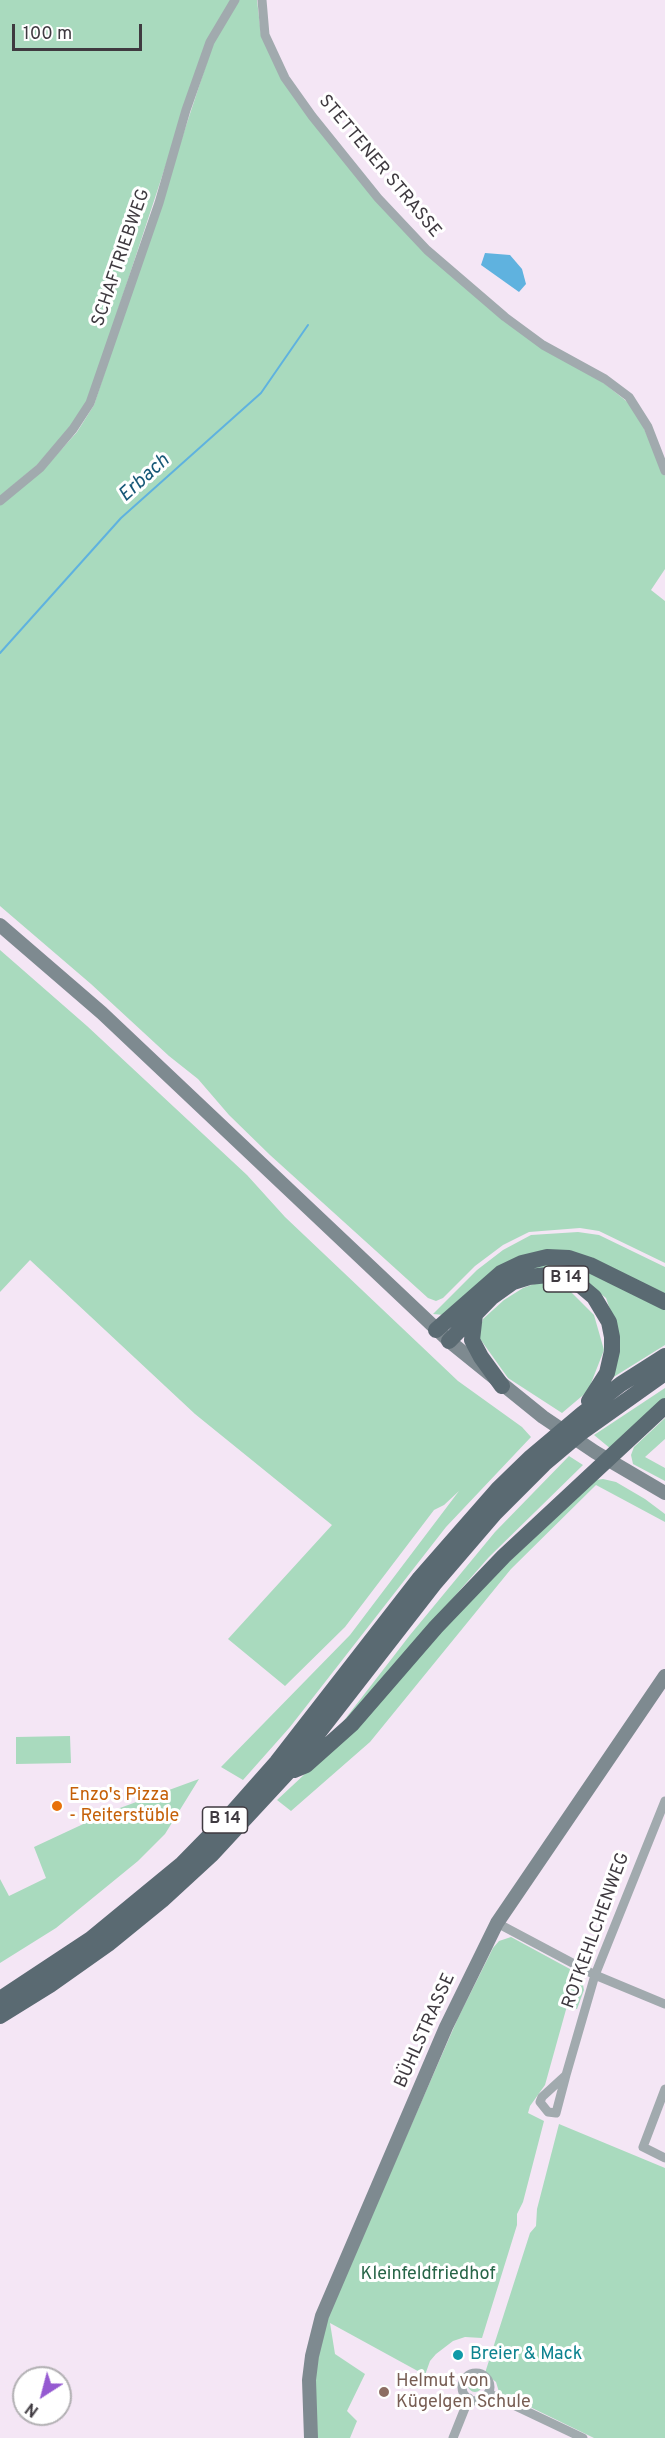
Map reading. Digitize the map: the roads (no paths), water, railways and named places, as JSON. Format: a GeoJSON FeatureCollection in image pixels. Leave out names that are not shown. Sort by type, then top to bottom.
{"type":"FeatureCollection","features":[{"type":"Feature","properties":{"kind":"highway"},"geometry":{"type":"LineString","coordinates":[[442,1335],[501,1273],[522,1263],[547,1257],[569,1258],[590,1265],[665,1302]]}},
{"type":"Feature","properties":{"kind":"highway","name":"B 14"},"geometry":{"type":"LineString","coordinates":[[442,1335],[475,1314],[492,1297],[513,1282],[548,1275],[563,1278],[581,1286],[594,1297],[609,1322],[612,1337],[612,1351],[607,1373],[582,1414]]}},
{"type":"Feature","properties":{"kind":"highway"},"geometry":{"type":"LineString","coordinates":[[475,1314],[472,1340],[502,1386]]}},
{"type":"Feature","properties":{"kind":"highway","name":"B 14"},"geometry":{"type":"LineString","coordinates":[[0,1999],[91,1939],[146,1895],[197,1849],[291,1745],[420,1578],[473,1516],[531,1457],[582,1414],[621,1384],[665,1356]]}},
{"type":"Feature","properties":{"kind":"highway","name":"B 14"},"geometry":{"type":"LineString","coordinates":[[0,2016],[88,1959],[153,1908],[213,1854],[287,1773],[434,1584],[495,1514],[544,1464],[582,1432],[665,1373]]}},
{"type":"Feature","properties":{"kind":"highway"},"geometry":{"type":"LineString","coordinates":[[287,1773],[306,1765],[352,1724],[469,1592],[602,1456],[665,1406]]}},
{"type":"Feature","properties":{"kind":"main road"},"geometry":{"type":"LineString","coordinates":[[0,925],[102,1013],[442,1335],[543,1417],[602,1456],[665,1493]]}},
{"type":"Feature","properties":{"kind":"main road","name":"BÜHLSTRASSE"},"geometry":{"type":"LineString","coordinates":[[311,2438],[309,2380],[312,2356],[322,2316],[446,2027],[497,1923],[665,1676]]}},
{"type":"Feature","properties":{"kind":"street","name":"SCHAFTRIEBWEG"},"geometry":{"type":"LineString","coordinates":[[0,501],[40,468],[73,429],[90,402],[159,203],[186,110],[210,42],[235,0]]}},
{"type":"Feature","properties":{"kind":"street","name":"STETTENER STRASSE"},"geometry":{"type":"LineString","coordinates":[[262,0],[265,35],[285,78],[312,116],[378,198],[427,250],[497,310],[543,345],[605,379],[629,397],[648,427],[665,471]]}},
{"type":"Feature","properties":{"kind":"street","name":"ROTKEHLCHENWEG"},"geometry":{"type":"LineString","coordinates":[[566,2075],[542,2097],[540,2102],[548,2112],[555,2116],[595,1975],[665,1801]]}},
{"type":"Feature","properties":{"kind":"street"},"geometry":{"type":"LineString","coordinates":[[497,1923],[595,1975],[665,2004]]}},
{"type":"Feature","properties":{"kind":"street"},"geometry":{"type":"LineString","coordinates":[[665,2089],[643,2147],[665,2158]]}},
{"type":"Feature","properties":{"kind":"street"},"geometry":{"type":"LineString","coordinates":[[474,2373],[486,2377],[490,2385],[488,2393],[478,2400],[469,2398],[463,2391],[463,2382],[467,2376],[474,2373]]}},
{"type":"Feature","properties":{"kind":"street"},"geometry":{"type":"LineString","coordinates":[[488,2393],[563,2434],[583,2438]]}},
{"type":"Feature","properties":{"kind":"street"},"geometry":{"type":"LineString","coordinates":[[453,2438],[469,2398]]}},
{"type":"Feature","properties":{"kind":"water"},"geometry":{"type":"Polygon","coordinates":[[[485,253],[510,255],[522,269],[526,284],[519,292],[481,265],[485,253]]]}},
{"type":"Feature","properties":{"kind":"waterway","name":"Erbach"},"geometry":{"type":"LineString","coordinates":[[0,653],[121,518],[261,393],[308,325]]}},
{"type":"Feature","properties":{"kind":"place","name":"Enzo's Pizza - Reiterstüble"},"geometry":{"type":"Point","coordinates":[57,1806]}},
{"type":"Feature","properties":{"kind":"place","name":"Breier & Mack"},"geometry":{"type":"Point","coordinates":[458,2355]}},
{"type":"Feature","properties":{"kind":"place","name":"Helmut von Kügelgen Schule"},"geometry":{"type":"Point","coordinates":[384,2392]}},
{"type":"Feature","properties":{"kind":"park label","name":"Kleinfeldfriedhof"},"geometry":{"type":"Point","coordinates":[428,2275]}}]}
